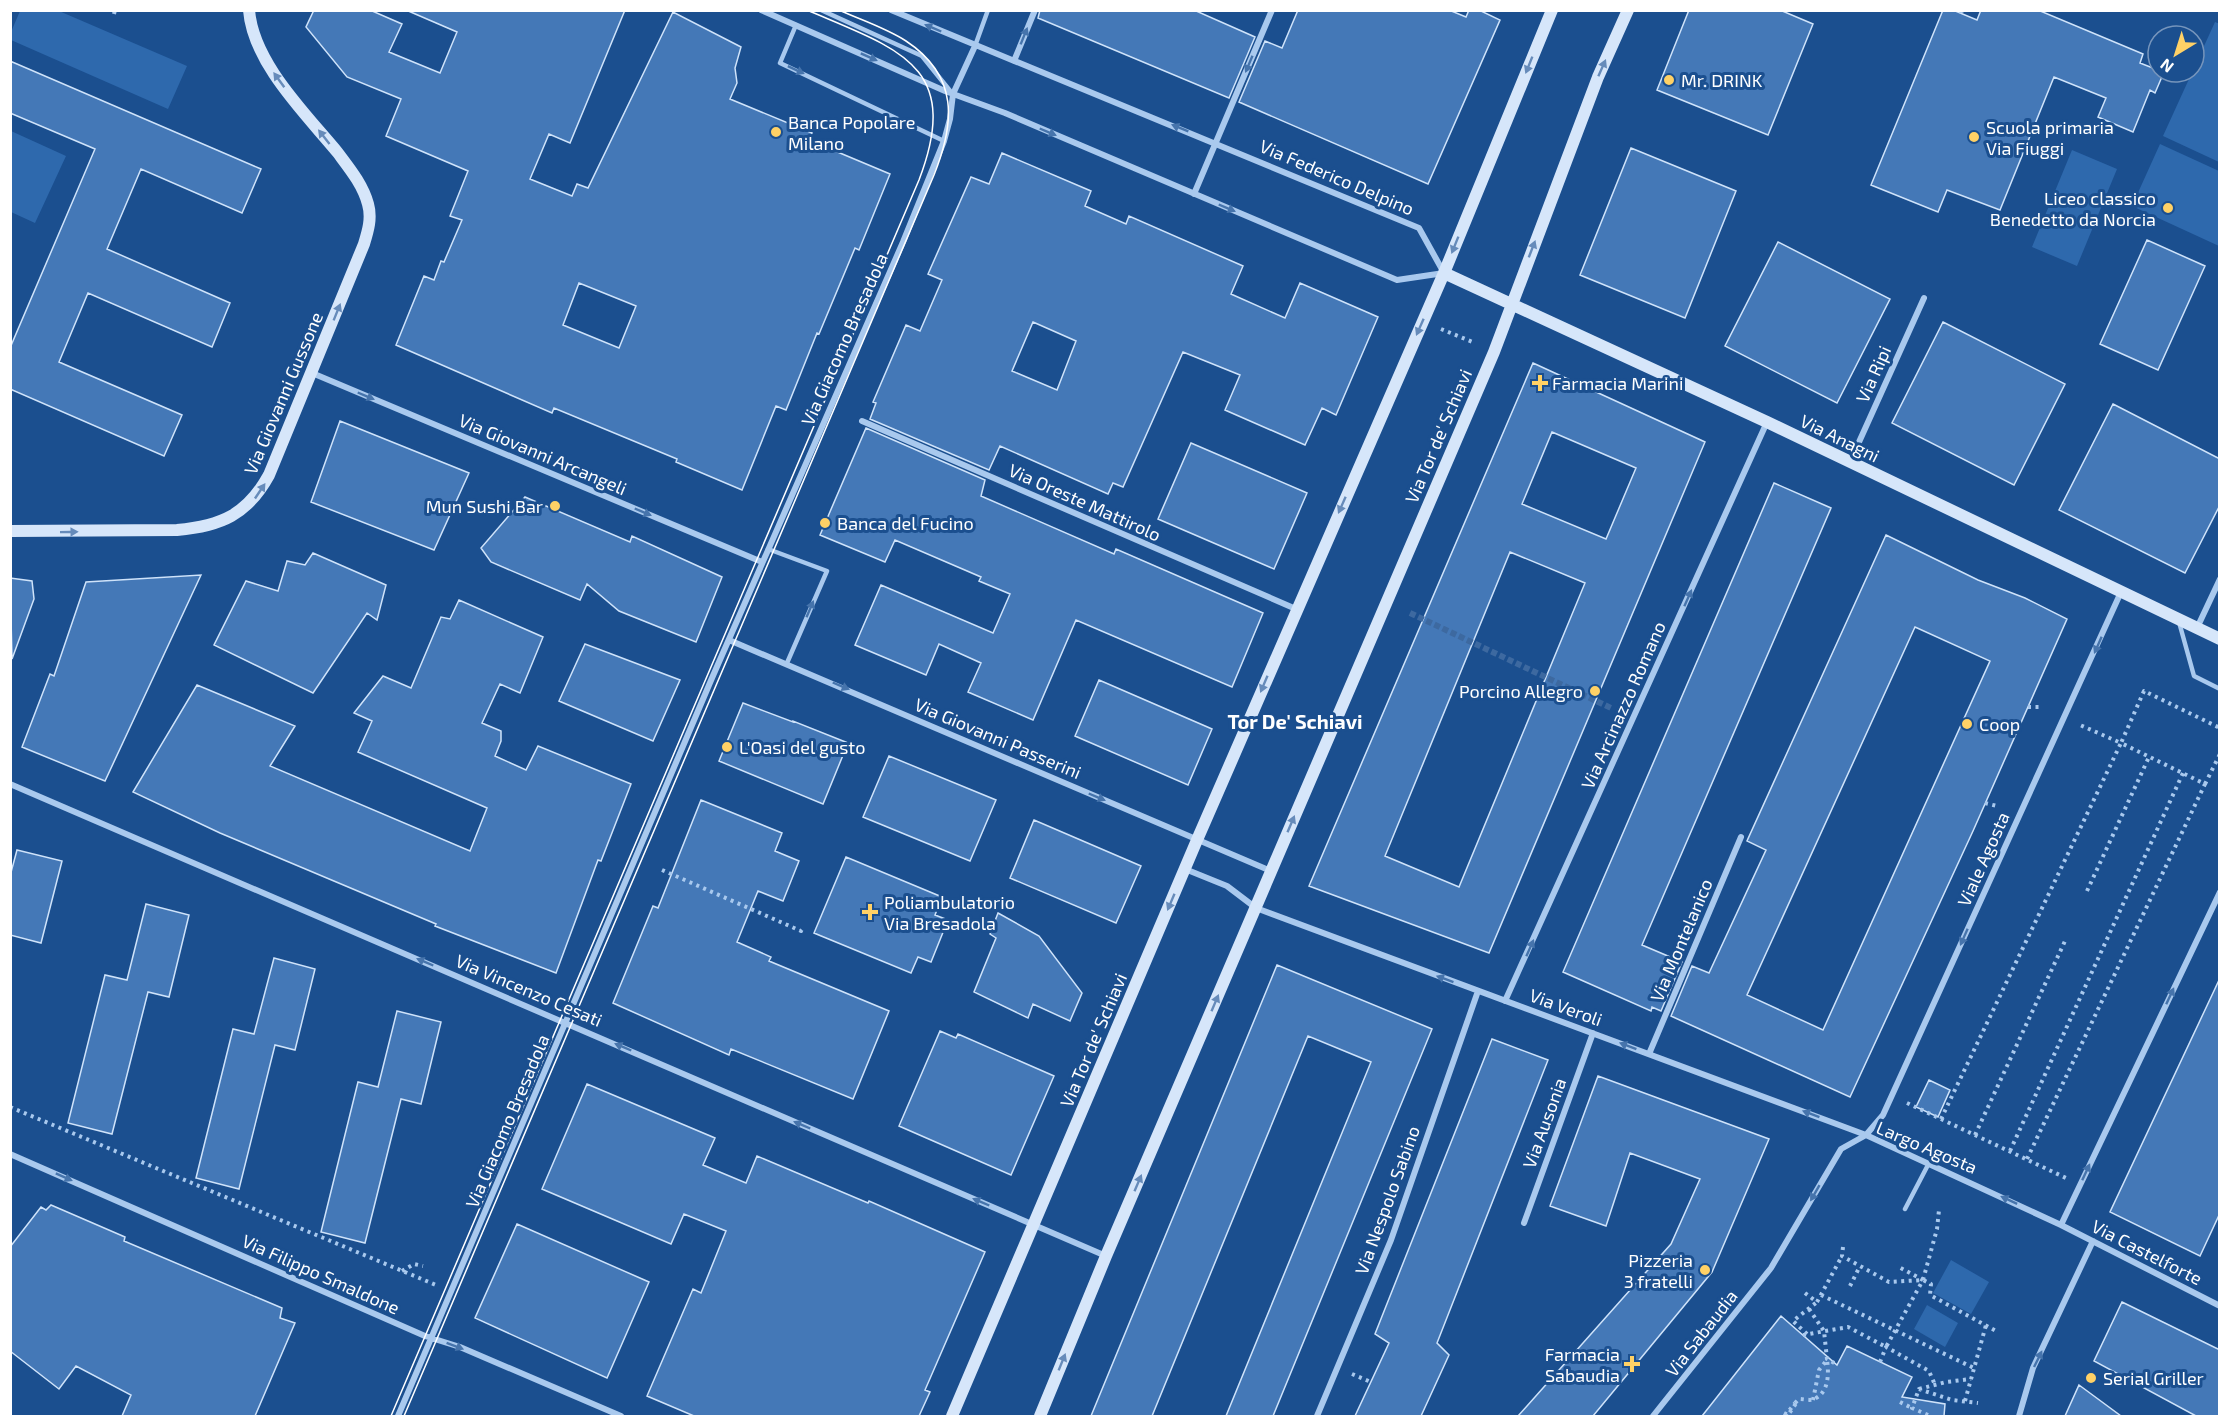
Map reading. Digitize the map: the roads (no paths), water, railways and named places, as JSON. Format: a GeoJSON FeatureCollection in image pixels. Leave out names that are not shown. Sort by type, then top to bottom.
{"type":"FeatureCollection","features":[{"type":"Feature","properties":{"kind":"main road","name":"Via Giovanni Gussone"},"geometry":{"type":"LineString","coordinates":[[10,531],[177,530],[203,527],[223,521],[240,512],[253,501],[270,475],[364,244],[370,216],[369,205],[361,185],[271,68],[259,48],[249,10]]}},
{"type":"Feature","properties":{"kind":"main road","name":"Via Tor de' Schiavi"},"geometry":{"type":"LineString","coordinates":[[952,1416],[1035,1226],[1296,609],[1444,273],[1552,10]]}},
{"type":"Feature","properties":{"kind":"main road","name":"Via Tor de' Schiavi"},"geometry":{"type":"LineString","coordinates":[[1040,1416],[1106,1256],[1494,352],[1598,77],[1628,10]]}},
{"type":"Feature","properties":{"kind":"main road","name":"Via Anagni"},"geometry":{"type":"LineString","coordinates":[[1444,273],[1767,422],[2220,639]]}},
{"type":"Feature","properties":{"kind":"street"},"geometry":{"type":"LineString","coordinates":[[761,10],[953,94],[994,109],[1397,280],[1444,273]]}},
{"type":"Feature","properties":{"kind":"street","name":"Via Federico Delpino"},"geometry":{"type":"LineString","coordinates":[[891,10],[1419,228],[1444,273]]}},
{"type":"Feature","properties":{"kind":"street"},"geometry":{"type":"LineString","coordinates":[[1014,61],[1035,10]]}},
{"type":"Feature","properties":{"kind":"street"},"geometry":{"type":"LineString","coordinates":[[1194,194],[1272,10]]}},
{"type":"Feature","properties":{"kind":"street","name":"Via Giacomo Bresadola"},"geometry":{"type":"LineString","coordinates":[[398,1416],[762,562],[903,242],[944,141],[953,94],[975,45]]}},
{"type":"Feature","properties":{"kind":"street","name":"Via Ripi"},"geometry":{"type":"LineString","coordinates":[[1849,462],[1924,298]]}},
{"type":"Feature","properties":{"kind":"street","name":"Via Giovanni Arcangeli"},"geometry":{"type":"LineString","coordinates":[[312,373],[762,562]]}},
{"type":"Feature","properties":{"kind":"street","name":"Via Oreste Mattirolo"},"geometry":{"type":"LineString","coordinates":[[862,422],[1296,609]]}},
{"type":"Feature","properties":{"kind":"street","name":"Via Arcinazzo Romano"},"geometry":{"type":"LineString","coordinates":[[1505,1001],[1767,422]]}},
{"type":"Feature","properties":{"kind":"street"},"geometry":{"type":"LineString","coordinates":[[2197,628],[2220,579]]}},
{"type":"Feature","properties":{"kind":"street","name":"Viale Agosta"},"geometry":{"type":"LineString","coordinates":[[1866,1135],[1883,1115],[2122,592]]}},
{"type":"Feature","properties":{"kind":"street","name":"Via Giovanni Passerini"},"geometry":{"type":"LineString","coordinates":[[729,639],[1197,840]]}},
{"type":"Feature","properties":{"kind":"street","name":"Via Vincenzo Cesati"},"geometry":{"type":"LineString","coordinates":[[10,784],[1035,1226]]}},
{"type":"Feature","properties":{"kind":"street","name":"Via Montelanico"},"geometry":{"type":"LineString","coordinates":[[1649,1054],[1741,837]]}},
{"type":"Feature","properties":{"kind":"street"},"geometry":{"type":"LineString","coordinates":[[1197,840],[1271,871]]}},
{"type":"Feature","properties":{"kind":"street"},"geometry":{"type":"LineString","coordinates":[[1185,869],[1227,886],[1256,908]]}},
{"type":"Feature","properties":{"kind":"street"},"geometry":{"type":"LineString","coordinates":[[2061,1225],[2220,892]]}},
{"type":"Feature","properties":{"kind":"street","name":"Via Veroli"},"geometry":{"type":"LineString","coordinates":[[1256,908],[1866,1135]]}},
{"type":"Feature","properties":{"kind":"street","name":"Via Nespolo Sabino"},"geometry":{"type":"LineString","coordinates":[[1317,1416],[1391,1240],[1478,991]]}},
{"type":"Feature","properties":{"kind":"street","name":"Via Ausonia"},"geometry":{"type":"LineString","coordinates":[[1524,1223],[1593,1033]]}},
{"type":"Feature","properties":{"kind":"street","name":"Largo Agosta"},"geometry":{"type":"LineString","coordinates":[[1771,1268],[1841,1149],[1866,1135],[2061,1225]]}},
{"type":"Feature","properties":{"kind":"street","name":"Via Filippo Smaldone"},"geometry":{"type":"LineString","coordinates":[[10,1154],[431,1338],[460,1347],[621,1416]]}},
{"type":"Feature","properties":{"kind":"street","name":"Via Castelforte"},"geometry":{"type":"LineString","coordinates":[[2061,1225],[2220,1306]]}},
{"type":"Feature","properties":{"kind":"street"},"geometry":{"type":"LineString","coordinates":[[1035,1226],[1106,1256]]}},
{"type":"Feature","properties":{"kind":"street"},"geometry":{"type":"LineString","coordinates":[[2019,1415],[2033,1368],[2093,1241]]}},
{"type":"Feature","properties":{"kind":"street","name":"Via Sabaudia"},"geometry":{"type":"LineString","coordinates":[[1653,1416],[1771,1268]]}},
{"type":"Feature","properties":{"kind":"lane"},"geometry":{"type":"LineString","coordinates":[[821,10],[922,56],[953,94]]}},
{"type":"Feature","properties":{"kind":"lane"},"geometry":{"type":"LineString","coordinates":[[975,45],[988,10]]}},
{"type":"Feature","properties":{"kind":"lane"},"geometry":{"type":"LineString","coordinates":[[796,25],[780,63],[944,141]]}},
{"type":"Feature","properties":{"kind":"lane"},"geometry":{"type":"LineString","coordinates":[[768,549],[827,571],[787,663]]}},
{"type":"Feature","properties":{"kind":"lane"},"geometry":{"type":"LineString","coordinates":[[2178,619],[2194,676],[2220,689]]}},
{"type":"Feature","properties":{"kind":"lane"},"geometry":{"type":"LineString","coordinates":[[1905,1209],[1929,1163]]}},
{"type":"Feature","properties":{"kind":"tunnel"},"geometry":{"type":"LineString","coordinates":[[1410,613],[1611,708]]}},
{"type":"Feature","properties":{"kind":"tram line"},"geometry":{"type":"LineString","coordinates":[[391,1416],[919,180],[931,141],[933,110],[927,86],[914,66],[869,37],[807,10]]}},
{"type":"Feature","properties":{"kind":"tram line"},"geometry":{"type":"LineString","coordinates":[[404,1416],[941,156],[946,137],[948,102],[944,85],[936,69],[923,55],[898,36],[839,10]]}},
{"type":"Feature","properties":{"kind":"place","name":"Mr. DRINK"},"geometry":{"type":"Point","coordinates":[1669,80]}},
{"type":"Feature","properties":{"kind":"place","name":"Banca Popolare Milano"},"geometry":{"type":"Point","coordinates":[776,132]}},
{"type":"Feature","properties":{"kind":"place","name":"Scuola primaria Via Fiuggi"},"geometry":{"type":"Point","coordinates":[1974,137]}},
{"type":"Feature","properties":{"kind":"place","name":"Liceo classico Benedetto da Norcia"},"geometry":{"type":"Point","coordinates":[2168,208]}},
{"type":"Feature","properties":{"kind":"place","name":"Farmacia Marini"},"geometry":{"type":"Point","coordinates":[1540,383]}},
{"type":"Feature","properties":{"kind":"place","name":"Mun Sushi Bar"},"geometry":{"type":"Point","coordinates":[555,506]}},
{"type":"Feature","properties":{"kind":"place","name":"Banca del Fucino"},"geometry":{"type":"Point","coordinates":[825,523]}},
{"type":"Feature","properties":{"kind":"place","name":"Porcino Allegro"},"geometry":{"type":"Point","coordinates":[1595,691]}},
{"type":"Feature","properties":{"kind":"place","name":"Coop"},"geometry":{"type":"Point","coordinates":[1967,724]}},
{"type":"Feature","properties":{"kind":"place","name":"L'Oasi del gusto"},"geometry":{"type":"Point","coordinates":[727,747]}},
{"type":"Feature","properties":{"kind":"place","name":"Poliambulatorio Via Bresadola"},"geometry":{"type":"Point","coordinates":[870,912]}},
{"type":"Feature","properties":{"kind":"place","name":"Pizzeria 3 fratelli"},"geometry":{"type":"Point","coordinates":[1705,1270]}},
{"type":"Feature","properties":{"kind":"place","name":"Farmacia Sabaudia"},"geometry":{"type":"Point","coordinates":[1632,1364]}},
{"type":"Feature","properties":{"kind":"place","name":"Serial Griller"},"geometry":{"type":"Point","coordinates":[2091,1378]}},
{"type":"Feature","properties":{"kind":"district","name":"Tor De' Schiavi"},"geometry":{"type":"Point","coordinates":[1295,721]}}]}
